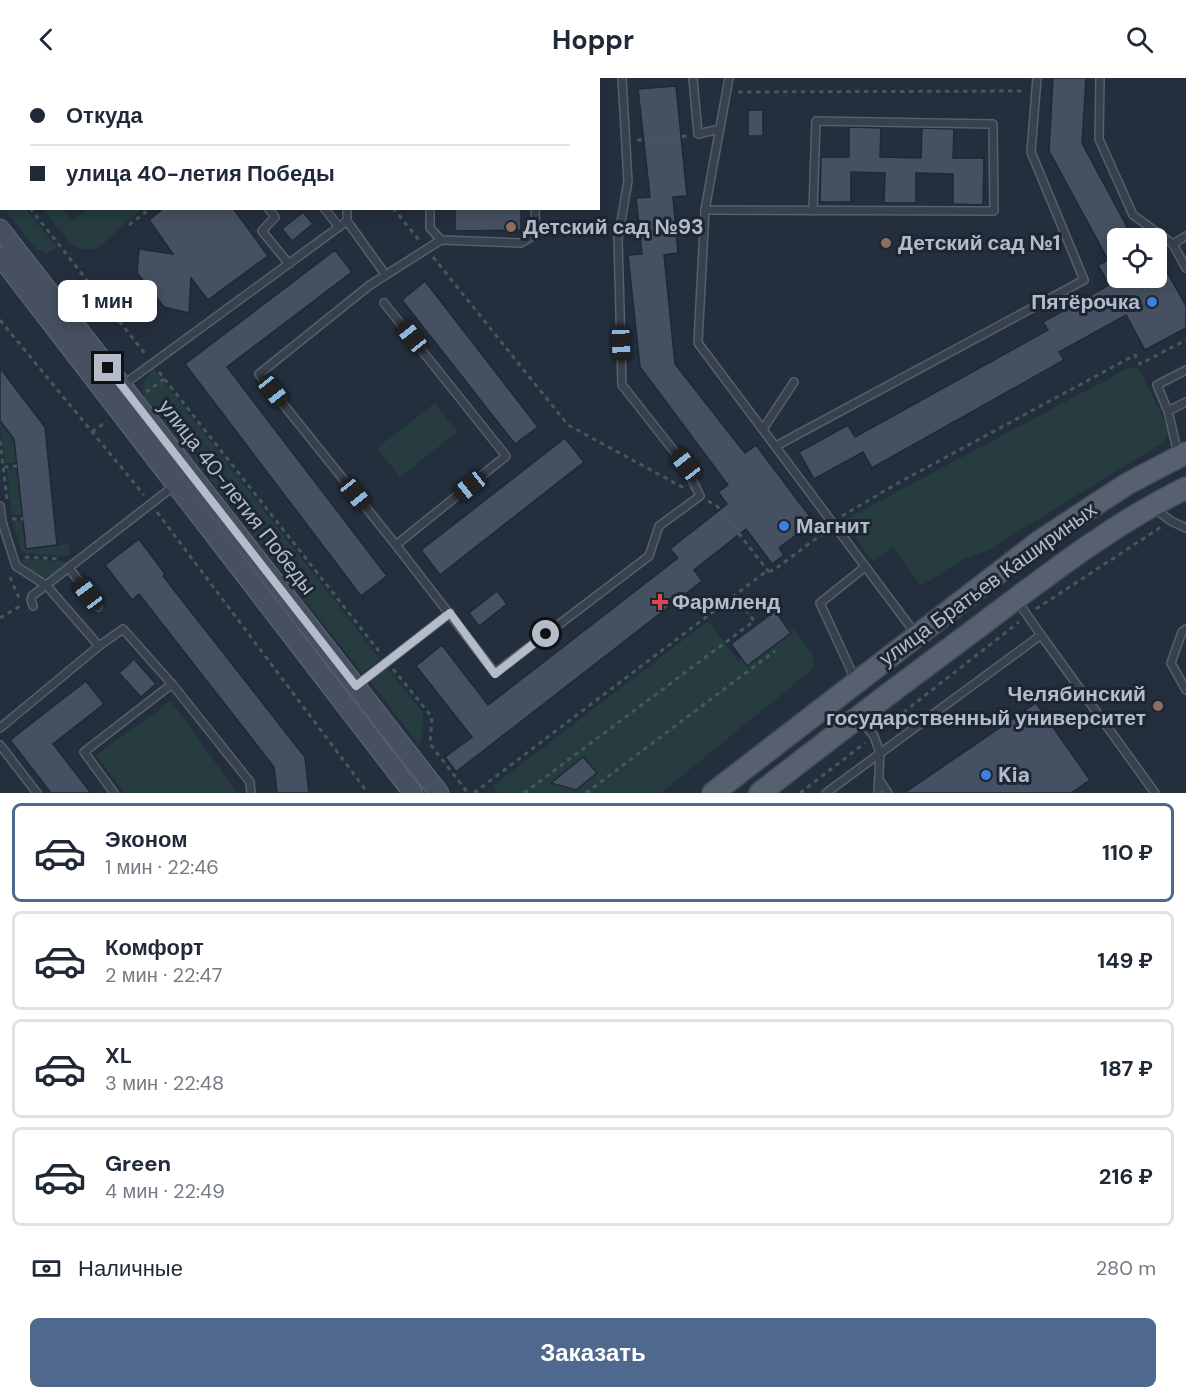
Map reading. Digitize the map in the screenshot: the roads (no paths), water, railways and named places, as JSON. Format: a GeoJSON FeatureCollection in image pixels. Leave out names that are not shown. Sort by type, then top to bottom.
{"type":"FeatureCollection","features":[{"type":"Feature","properties":{"kind":"main road","name":"улица Братьев Кашириных"},"geometry":{"type":"LineString","coordinates":[[713,793],[1040,541],[1127,484],[1182,455]]}},
{"type":"Feature","properties":{"kind":"main road","name":"улица Братьев Кашириных"},"geometry":{"type":"LineString","coordinates":[[760,793],[858,717],[1022,607],[1095,543],[1152,507],[1186,489]]}},
{"type":"Feature","properties":{"kind":"street","name":"улица 40-летия Победы"},"geometry":{"type":"LineString","coordinates":[[0,229],[122,386],[183,479],[407,789]]}},
{"type":"Feature","properties":{"kind":"street","name":"улица 40-летия Победы"},"geometry":{"type":"LineString","coordinates":[[0,256],[356,686],[439,793]]}},
{"type":"Feature","properties":{"kind":"lane"},"geometry":{"type":"LineString","coordinates":[[535,210],[536,234],[521,243],[441,240],[385,274],[259,374],[450,613],[495,674],[649,556],[659,526],[700,496],[686,465],[622,385],[618,238],[628,181],[622,78]]}},
{"type":"Feature","properties":{"kind":"lane"},"geometry":{"type":"LineString","coordinates":[[693,78],[698,135],[720,129]]}},
{"type":"Feature","properties":{"kind":"lane"},"geometry":{"type":"LineString","coordinates":[[729,78],[705,210],[698,343],[917,635]]}},
{"type":"Feature","properties":{"kind":"lane"},"geometry":{"type":"LineString","coordinates":[[776,446],[1084,280],[1031,152],[1037,78]]}},
{"type":"Feature","properties":{"kind":"lane"},"geometry":{"type":"LineString","coordinates":[[1100,78],[1099,139],[1133,215],[1173,244],[1186,268]]}},
{"type":"Feature","properties":{"kind":"lane"},"geometry":{"type":"LineString","coordinates":[[705,210],[813,211],[994,211],[993,124],[816,122],[813,211]]}},
{"type":"Feature","properties":{"kind":"lane"},"geometry":{"type":"LineString","coordinates":[[270,210],[275,217],[262,231],[289,264]]}},
{"type":"Feature","properties":{"kind":"lane"},"geometry":{"type":"LineString","coordinates":[[326,210],[339,227]]}},
{"type":"Feature","properties":{"kind":"lane"},"geometry":{"type":"LineString","coordinates":[[347,210],[347,221],[385,274]]}},
{"type":"Feature","properties":{"kind":"lane"},"geometry":{"type":"LineString","coordinates":[[430,210],[430,228],[441,240]]}},
{"type":"Feature","properties":{"kind":"lane"},"geometry":{"type":"LineString","coordinates":[[122,386],[347,221]]}},
{"type":"Feature","properties":{"kind":"lane"},"geometry":{"type":"LineString","coordinates":[[1173,244],[1186,236]]}},
{"type":"Feature","properties":{"kind":"lane"},"geometry":{"type":"LineString","coordinates":[[384,303],[506,456],[396,545]]}},
{"type":"Feature","properties":{"kind":"lane"},"geometry":{"type":"LineString","coordinates":[[1182,455],[1157,385],[1186,370]]}},
{"type":"Feature","properties":{"kind":"lane"},"geometry":{"type":"LineString","coordinates":[[763,429],[794,382]]}},
{"type":"Feature","properties":{"kind":"lane"},"geometry":{"type":"LineString","coordinates":[[1168,411],[1186,402]]}},
{"type":"Feature","properties":{"kind":"lane"},"geometry":{"type":"LineString","coordinates":[[32,603],[32,596],[183,479]]}},
{"type":"Feature","properties":{"kind":"lane"},"geometry":{"type":"LineString","coordinates":[[0,506],[16,566],[47,586],[99,646]]}},
{"type":"Feature","properties":{"kind":"lane"},"geometry":{"type":"LineString","coordinates":[[1152,507],[1171,521],[1186,528]]}},
{"type":"Feature","properties":{"kind":"lane"},"geometry":{"type":"LineString","coordinates":[[857,682],[820,603],[865,567]]}},
{"type":"Feature","properties":{"kind":"lane"},"geometry":{"type":"LineString","coordinates":[[69,568],[98,607]]}},
{"type":"Feature","properties":{"kind":"lane"},"geometry":{"type":"LineString","coordinates":[[1022,607],[1155,793]]}},
{"type":"Feature","properties":{"kind":"lane"},"geometry":{"type":"LineString","coordinates":[[356,686],[450,613]]}},
{"type":"Feature","properties":{"kind":"lane"},"geometry":{"type":"LineString","coordinates":[[0,728],[99,646],[123,629],[172,684],[250,782],[251,793]]}},
{"type":"Feature","properties":{"kind":"lane"},"geometry":{"type":"LineString","coordinates":[[1186,629],[1182,632],[1171,663],[1186,690]]}},
{"type":"Feature","properties":{"kind":"lane"},"geometry":{"type":"LineString","coordinates":[[826,793],[1041,635]]}},
{"type":"Feature","properties":{"kind":"lane"},"geometry":{"type":"LineString","coordinates":[[114,793],[84,752],[172,684]]}},
{"type":"Feature","properties":{"kind":"lane"},"geometry":{"type":"LineString","coordinates":[[858,717],[874,736],[880,753],[878,793]]}},
{"type":"Feature","properties":{"kind":"lane"},"geometry":{"type":"LineString","coordinates":[[0,745],[37,793]]}},
{"type":"Feature","properties":{"kind":"lane"},"geometry":{"type":"LineString","coordinates":[[880,781],[888,793]]}},
{"type":"Feature","properties":{"kind":"place","name":"Детский сад №93"},"geometry":{"type":"Point","coordinates":[511,227]}},
{"type":"Feature","properties":{"kind":"place","name":"Детский сад №1"},"geometry":{"type":"Point","coordinates":[886,243]}},
{"type":"Feature","properties":{"kind":"place","name":"Пятёрочка"},"geometry":{"type":"Point","coordinates":[1152,302]}},
{"type":"Feature","properties":{"kind":"place","name":"Магнит"},"geometry":{"type":"Point","coordinates":[784,526]}},
{"type":"Feature","properties":{"kind":"place","name":"Фармленд"},"geometry":{"type":"Point","coordinates":[660,602]}},
{"type":"Feature","properties":{"kind":"place","name":"Челябинский государственный университет"},"geometry":{"type":"Point","coordinates":[1158,706]}},
{"type":"Feature","properties":{"kind":"place","name":"Kia"},"geometry":{"type":"Point","coordinates":[986,775]}}]}
